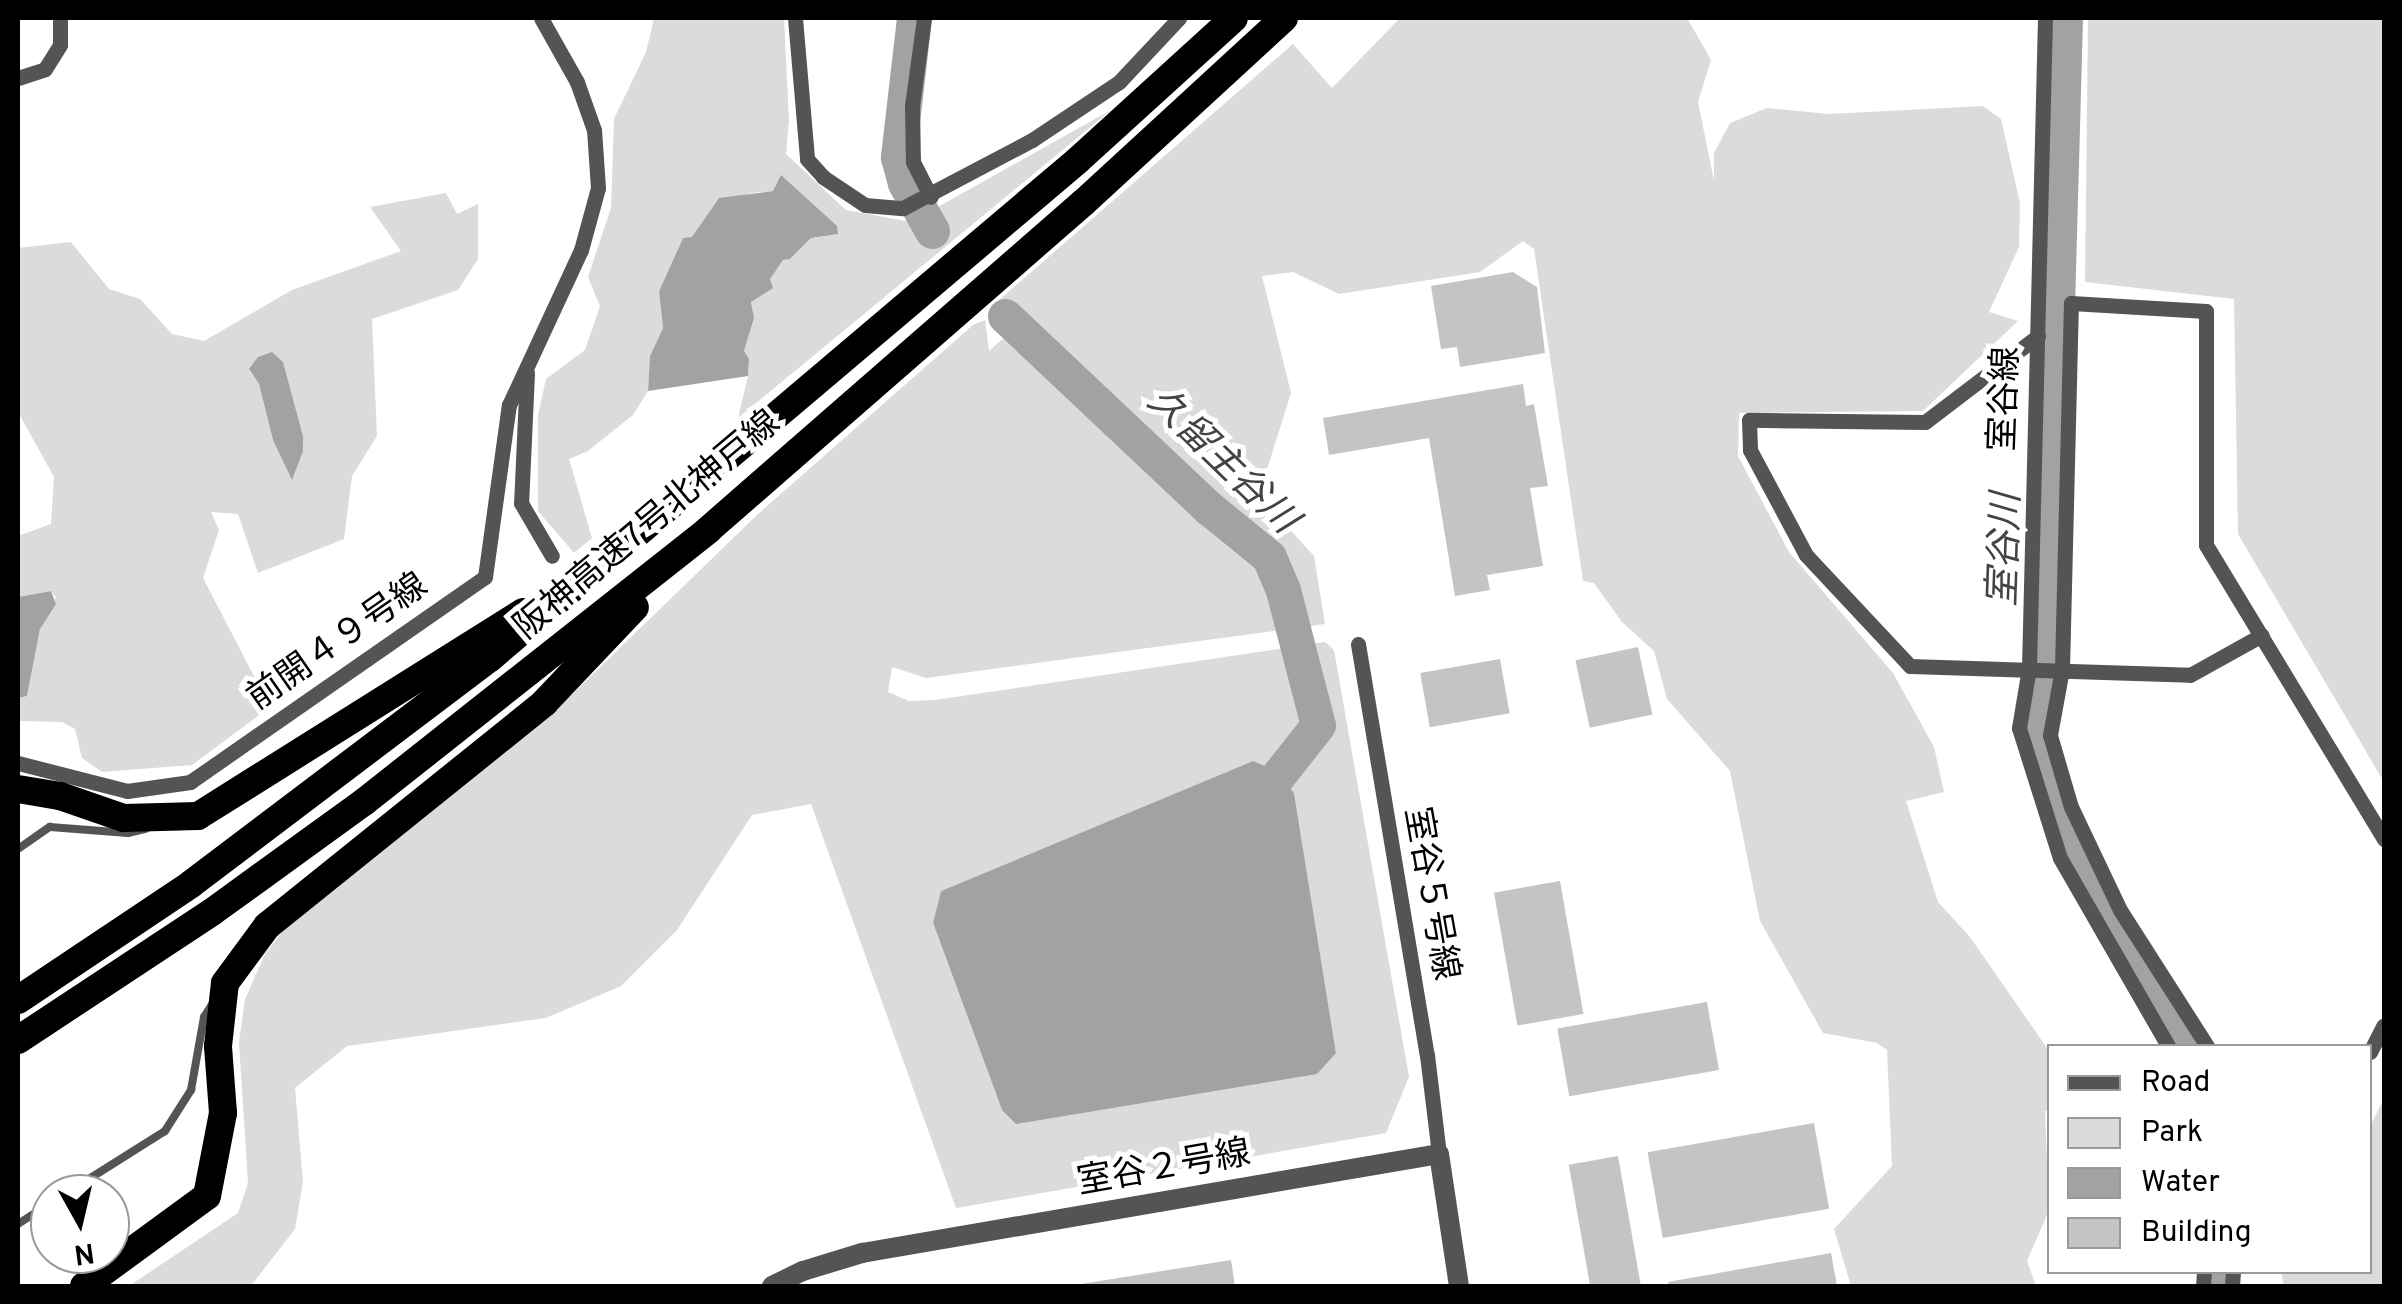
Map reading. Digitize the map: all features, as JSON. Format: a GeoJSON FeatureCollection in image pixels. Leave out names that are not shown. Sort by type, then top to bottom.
{"type":"FeatureCollection","features":[{"type":"Feature","properties":{"kind":"highway","name":"阪神高速7号北神戸線"},"geometry":{"type":"LineString","coordinates":[[18,1000],[191,884],[490,658],[1077,161],[1234,18]]}},
{"type":"Feature","properties":{"kind":"highway","name":"阪神高速7号北神戸線"},"geometry":{"type":"LineString","coordinates":[[18,1040],[212,912],[364,802],[708,530],[1083,203],[1284,18]]}},
{"type":"Feature","properties":{"kind":"highway"},"geometry":{"type":"LineString","coordinates":[[84,1286],[207,1196],[223,1113],[218,1046],[225,983],[267,926],[544,703],[708,530]]}},
{"type":"Feature","properties":{"kind":"highway"},"geometry":{"type":"LineString","coordinates":[[18,789],[60,796],[124,818],[198,816],[611,556]]}},
{"type":"Feature","properties":{"kind":"street"},"geometry":{"type":"LineString","coordinates":[[18,78],[44,69],[60,46],[60,18]]}},
{"type":"Feature","properties":{"kind":"street","name":"前開４９号線"},"geometry":{"type":"LineString","coordinates":[[18,764],[128,790],[190,782],[485,577],[509,405],[581,250],[598,188],[594,130],[577,82],[542,18]]}},
{"type":"Feature","properties":{"kind":"street"},"geometry":{"type":"LineString","coordinates":[[794,18],[807,159],[823,177],[865,205],[920,201],[1032,140],[1119,82],[1179,18]]}},
{"type":"Feature","properties":{"kind":"street"},"geometry":{"type":"LineString","coordinates":[[920,201],[913,162],[912,106],[924,18]]}},
{"type":"Feature","properties":{"kind":"street","name":"室谷線"},"geometry":{"type":"LineString","coordinates":[[2045,18],[2029,668],[2019,728],[2054,843],[2167,1044]]}},
{"type":"Feature","properties":{"kind":"street"},"geometry":{"type":"LineString","coordinates":[[2207,1044],[2120,910],[2071,806],[2050,735],[2062,669],[2071,303],[2206,311],[2206,545],[2384,839]]}},
{"type":"Feature","properties":{"kind":"street"},"geometry":{"type":"LineString","coordinates":[[2038,336],[1924,422],[1749,420],[1750,450],[1806,555],[1910,666],[2190,675],[2262,635]]}},
{"type":"Feature","properties":{"kind":"street"},"geometry":{"type":"LineString","coordinates":[[528,364],[521,503],[552,556]]}},
{"type":"Feature","properties":{"kind":"street","name":"室谷５号線"},"geometry":{"type":"LineString","coordinates":[[1358,644],[1427,1055],[1439,1154]]}},
{"type":"Feature","properties":{"kind":"street"},"geometry":{"type":"LineString","coordinates":[[2372,1048],[2384,1025]]}},
{"type":"Feature","properties":{"kind":"street"},"geometry":{"type":"LineString","coordinates":[[1439,1154],[1459,1286]]}},
{"type":"Feature","properties":{"kind":"street","name":"室谷２号線"},"geometry":{"type":"LineString","coordinates":[[772,1286],[803,1271],[862,1253],[1439,1154]]}},
{"type":"Feature","properties":{"kind":"lane"},"geometry":{"type":"LineString","coordinates":[[18,849],[50,827],[128,833],[198,816]]}},
{"type":"Feature","properties":{"kind":"lane"},"geometry":{"type":"LineString","coordinates":[[97,1174],[165,1131],[191,1090],[204,1018],[225,983]]}},
{"type":"Feature","properties":{"kind":"green space"},"geometry":{"type":"Polygon","coordinates":[[[654,18],[784,18],[789,120],[786,154],[846,210],[911,222],[1111,110],[738,418],[748,376],[749,360],[744,351],[754,318],[751,302],[783,260],[790,259],[811,238],[838,234],[781,176],[773,191],[751,193],[712,208],[692,238],[683,238],[659,290],[663,328],[650,356],[648,391],[633,415],[588,451],[569,459],[592,538],[574,553],[538,511],[538,415],[546,379],[585,350],[600,306],[588,277],[611,208],[614,119],[646,52],[654,18]]]}},
{"type":"Feature","properties":{"kind":"green space"},"geometry":{"type":"Polygon","coordinates":[[[1400,18],[1687,18],[1711,60],[1698,102],[1714,181],[1714,153],[1730,123],[1767,108],[1829,114],[1983,106],[2001,119],[2020,203],[2019,247],[1989,312],[2018,321],[1923,411],[1739,413],[1738,456],[1789,552],[1893,673],[1934,747],[1944,792],[1906,801],[1938,902],[1970,937],[2047,1048],[2047,1215],[2027,1261],[2036,1286],[1851,1286],[1834,1229],[1892,1166],[1887,1050],[1877,1043],[1823,1033],[1760,921],[1730,771],[1667,699],[1654,651],[1622,622],[1594,583],[1583,581],[1534,249],[1523,241],[1480,272],[1339,294],[1293,272],[1262,276],[1291,393],[1263,482],[1273,511],[1314,556],[1325,624],[926,678],[892,667],[888,692],[909,701],[935,700],[1325,642],[1334,650],[1409,1077],[1386,1133],[956,1208],[811,804],[752,815],[677,930],[621,986],[546,1018],[347,1046],[295,1088],[303,1182],[295,1229],[254,1282],[248,1286],[129,1286],[238,1213],[248,1183],[239,1043],[245,999],[265,954],[291,921],[560,706],[758,514],[973,325],[985,320],[989,351],[1007,335],[1084,413],[1258,565],[1273,596],[1296,593],[1276,553],[999,300],[1293,44],[1332,88],[1400,18]],[[1253,761],[941,891],[933,924],[1002,1110],[1336,1053],[1294,793],[1276,770],[1253,761]]]}},
{"type":"Feature","properties":{"kind":"green space"},"geometry":{"type":"Polygon","coordinates":[[[2088,18],[2384,18],[2384,782],[2238,534],[2234,299],[2085,282],[2088,18]]]}},
{"type":"Feature","properties":{"kind":"green space"},"geometry":{"type":"Polygon","coordinates":[[[446,193],[457,214],[478,204],[478,259],[458,290],[372,319],[377,436],[352,476],[344,539],[258,573],[238,514],[211,512],[219,530],[203,578],[270,707],[192,765],[102,772],[82,758],[75,729],[62,722],[18,721],[18,698],[27,696],[40,629],[56,597],[51,591],[18,597],[18,536],[51,524],[54,477],[18,412],[18,248],[71,242],[109,289],[140,299],[172,334],[204,341],[292,290],[401,251],[370,207],[446,193]],[[283,363],[249,370],[259,384],[273,440],[303,451],[303,436],[283,363]]]}},
{"type":"Feature","properties":{"kind":"green space"},"geometry":{"type":"Polygon","coordinates":[[[2384,1098],[2384,1286],[2284,1286],[2281,1274],[2372,1274],[2372,1123],[2384,1098]]]}},
{"type":"Feature","properties":{"kind":"water"},"geometry":{"type":"Polygon","coordinates":[[[781,175],[837,226],[838,234],[811,238],[790,259],[783,260],[770,279],[773,288],[751,302],[754,318],[744,351],[749,359],[748,376],[648,391],[650,356],[663,328],[659,291],[683,238],[692,237],[719,198],[773,191],[781,175]]]}},
{"type":"Feature","properties":{"kind":"water"},"geometry":{"type":"Polygon","coordinates":[[[272,352],[283,362],[303,436],[303,451],[292,480],[273,440],[259,384],[249,369],[258,357],[272,352]]]}},
{"type":"Feature","properties":{"kind":"water"},"geometry":{"type":"Polygon","coordinates":[[[51,591],[56,604],[40,629],[27,696],[18,698],[18,597],[51,591]]]}},
{"type":"Feature","properties":{"kind":"water"},"geometry":{"type":"Polygon","coordinates":[[[1253,761],[1276,770],[1294,793],[1336,1053],[1317,1074],[1016,1124],[1002,1110],[933,923],[941,891],[1253,761]]]}},
{"type":"Feature","properties":{"kind":"building"},"geometry":{"type":"Polygon","coordinates":[[[1513,272],[1537,287],[1545,353],[1460,367],[1457,347],[1441,349],[1431,286],[1513,272]]]}},
{"type":"Feature","properties":{"kind":"building"},"geometry":{"type":"Polygon","coordinates":[[[1523,384],[1526,406],[1534,404],[1548,486],[1530,488],[1543,566],[1487,575],[1490,590],[1455,596],[1429,438],[1329,455],[1323,418],[1523,384]]]}},
{"type":"Feature","properties":{"kind":"building"},"geometry":{"type":"Polygon","coordinates":[[[1638,647],[1652,714],[1590,728],[1575,660],[1638,647]]]}},
{"type":"Feature","properties":{"kind":"building"},"geometry":{"type":"Polygon","coordinates":[[[1500,659],[1510,713],[1430,727],[1420,673],[1500,659]]]}},
{"type":"Feature","properties":{"kind":"building"},"geometry":{"type":"Polygon","coordinates":[[[1560,881],[1583,1014],[1517,1026],[1494,893],[1560,881]]]}},
{"type":"Feature","properties":{"kind":"building"},"geometry":{"type":"Polygon","coordinates":[[[1707,1002],[1719,1070],[1569,1096],[1557,1028],[1707,1002]]]}},
{"type":"Feature","properties":{"kind":"building"},"geometry":{"type":"Polygon","coordinates":[[[1814,1123],[1829,1209],[1663,1238],[1648,1152],[1814,1123]]]}},
{"type":"Feature","properties":{"kind":"building"},"geometry":{"type":"Polygon","coordinates":[[[1618,1156],[1641,1286],[1590,1286],[1569,1165],[1618,1156]]]}},
{"type":"Feature","properties":{"kind":"building"},"geometry":{"type":"Polygon","coordinates":[[[1831,1253],[1837,1286],[1669,1286],[1668,1282],[1831,1253]]]}},
{"type":"Feature","properties":{"kind":"building"},"geometry":{"type":"Polygon","coordinates":[[[1231,1260],[1235,1286],[1081,1284],[1231,1260]]]}},
{"type":"Feature","properties":{"kind":"waterway","name":"久留主谷川"},"geometry":{"type":"LineString","coordinates":[[914,18],[898,157],[905,183],[932,231]]}},
{"type":"Feature","properties":{"kind":"waterway","name":"室谷川"},"geometry":{"type":"LineString","coordinates":[[2065,18],[2049,596],[2038,732],[2060,814],[2095,896],[2131,961],[2190,1044]]}},
{"type":"Feature","properties":{"kind":"waterway","name":"久留主谷川"},"geometry":{"type":"LineString","coordinates":[[1005,316],[1210,509],[1269,557],[1283,590],[1318,725],[1254,806]]}},
{"type":"Feature","properties":{"kind":"waterway","name":"室谷川"},"geometry":{"type":"LineString","coordinates":[[2219,1286],[2220,1274]]}}]}
